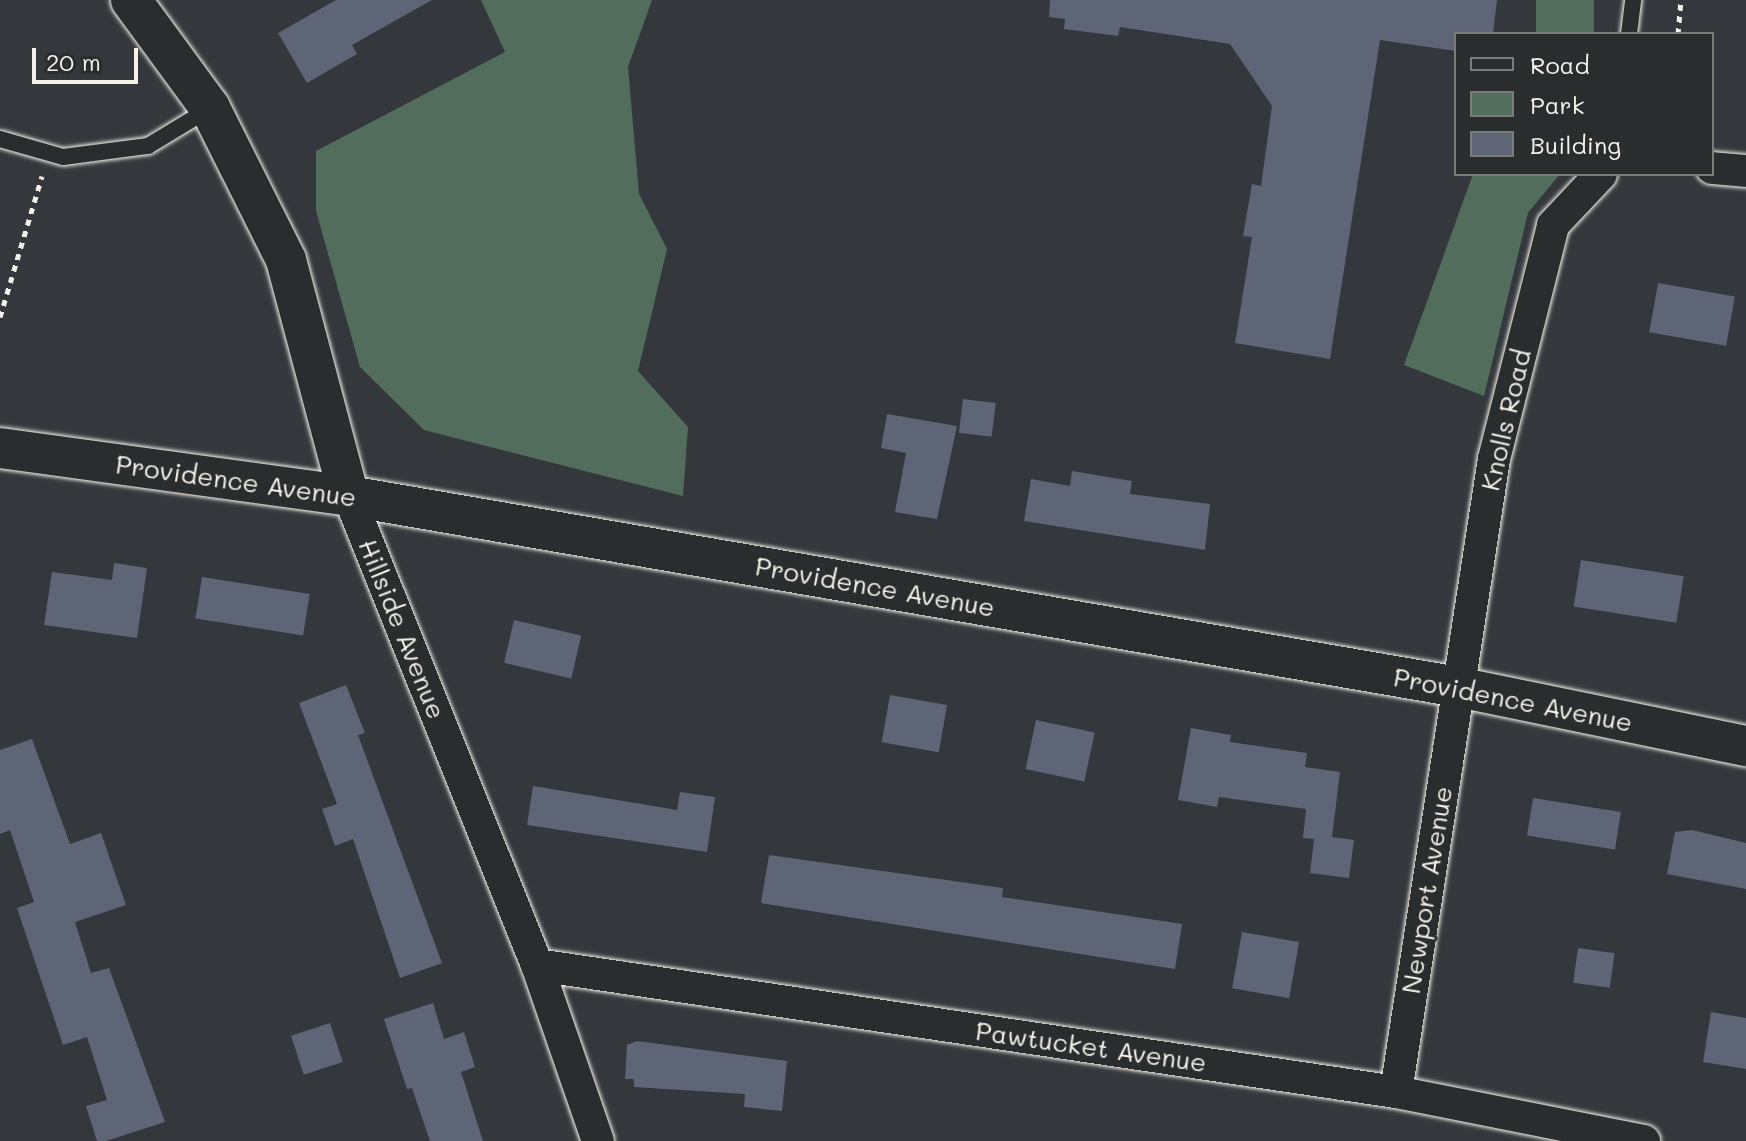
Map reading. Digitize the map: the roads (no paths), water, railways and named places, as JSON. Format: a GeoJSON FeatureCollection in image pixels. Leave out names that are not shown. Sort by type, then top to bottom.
{"type":"FeatureCollection","features":[{"type":"Feature","properties":{"kind":"street","name":"Hillside Avenue"},"geometry":{"type":"LineString","coordinates":[[131,0],[210,108],[286,260],[349,496],[537,965],[598,1141]]}},
{"type":"Feature","properties":{"kind":"street"},"geometry":{"type":"LineString","coordinates":[[1714,168],[1746,171]]}},
{"type":"Feature","properties":{"kind":"street","name":"Knolls Road"},"geometry":{"type":"LineString","coordinates":[[1458,687],[1494,459],[1553,225],[1599,176]]}},
{"type":"Feature","properties":{"kind":"street","name":"Providence Avenue"},"geometry":{"type":"LineString","coordinates":[[0,448],[349,496],[1458,687],[1746,746]]}},
{"type":"Feature","properties":{"kind":"street","name":"Newport Avenue"},"geometry":{"type":"LineString","coordinates":[[1396,1092],[1458,687]]}},
{"type":"Feature","properties":{"kind":"street","name":"Pawtucket Avenue"},"geometry":{"type":"LineString","coordinates":[[537,965],[1396,1092],[1644,1141]]}},
{"type":"Feature","properties":{"kind":"lane"},"geometry":{"type":"LineString","coordinates":[[1629,32],[1633,0]]}},
{"type":"Feature","properties":{"kind":"lane"},"geometry":{"type":"LineString","coordinates":[[0,139],[49,153],[148,146],[210,108]]}}]}
